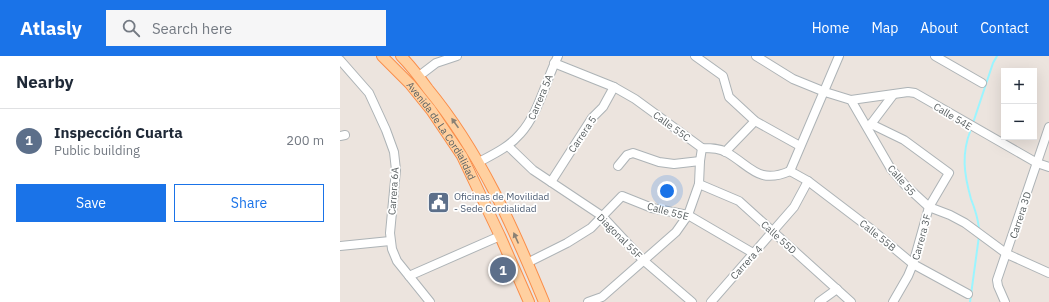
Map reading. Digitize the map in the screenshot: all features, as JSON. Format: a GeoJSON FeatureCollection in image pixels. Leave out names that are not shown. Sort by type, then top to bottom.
{"type":"FeatureCollection","features":[{"type":"Feature","properties":{"kind":"main road","name":"Avenida de La Cordialidad"},"geometry":{"type":"LineString","coordinates":[[382,56],[410,84],[447,132],[462,156],[529,302]]}},
{"type":"Feature","properties":{"kind":"main road","name":"Avenida de La Cordialidad"},"geometry":{"type":"LineString","coordinates":[[406,58],[457,126],[479,162],[508,219],[544,302]]}},
{"type":"Feature","properties":{"kind":"street"},"geometry":{"type":"LineString","coordinates":[[419,76],[436,63],[457,56]]}},
{"type":"Feature","properties":{"kind":"street"},"geometry":{"type":"LineString","coordinates":[[694,56],[723,76],[727,95],[755,121],[800,146]]}},
{"type":"Feature","properties":{"kind":"street"},"geometry":{"type":"LineString","coordinates":[[756,56],[793,78],[825,92],[851,100]]}},
{"type":"Feature","properties":{"kind":"street"},"geometry":{"type":"LineString","coordinates":[[790,171],[825,92],[839,56]]}},
{"type":"Feature","properties":{"kind":"street"},"geometry":{"type":"LineString","coordinates":[[935,56],[982,83]]}},
{"type":"Feature","properties":{"kind":"street","name":"Carrera 6A"},"geometry":{"type":"LineString","coordinates":[[340,60],[368,94],[386,130],[394,152],[396,170],[390,241],[392,249],[397,261],[430,302]]}},
{"type":"Feature","properties":{"kind":"street","name":"Calle 55C"},"geometry":{"type":"LineString","coordinates":[[556,60],[614,87],[635,99],[702,148],[715,148],[725,152],[755,173],[767,176],[779,176],[790,171]]}},
{"type":"Feature","properties":{"kind":"street","name":"Carrera 5A"},"geometry":{"type":"LineString","coordinates":[[479,162],[508,146],[521,134],[530,121],[556,60]]}},
{"type":"Feature","properties":{"kind":"street","name":"Carrera 5"},"geometry":{"type":"LineString","coordinates":[[551,182],[592,118],[603,107],[614,87]]}},
{"type":"Feature","properties":{"kind":"street","name":"Calle 54E"},"geometry":{"type":"LineString","coordinates":[[851,100],[908,92],[915,93],[1037,163],[1049,167]]}},
{"type":"Feature","properties":{"kind":"street"},"geometry":{"type":"LineString","coordinates":[[870,127],[893,95]]}},
{"type":"Feature","properties":{"kind":"street","name":"Calle 55"},"geometry":{"type":"LineString","coordinates":[[851,100],[870,127],[891,169],[905,185],[929,207],[950,215],[965,223],[1007,254],[1049,273]]}},
{"type":"Feature","properties":{"kind":"street"},"geometry":{"type":"LineString","coordinates":[[725,152],[755,121]]}},
{"type":"Feature","properties":{"kind":"street","name":"Carrera 3F"},"geometry":{"type":"LineString","coordinates":[[870,127],[904,140],[949,173],[929,207],[913,264],[893,302]]}},
{"type":"Feature","properties":{"kind":"street","name":"Carrera 3D"},"geometry":{"type":"LineString","coordinates":[[1005,302],[997,280],[1049,127]]}},
{"type":"Feature","properties":{"kind":"street","name":"Diagonal 55F"},"geometry":{"type":"LineString","coordinates":[[508,146],[533,170],[602,216],[643,260],[692,302]]}},
{"type":"Feature","properties":{"kind":"street"},"geometry":{"type":"LineString","coordinates":[[588,302],[602,297],[676,232],[688,215],[699,184],[702,148]]}},
{"type":"Feature","properties":{"kind":"street"},"geometry":{"type":"LineString","coordinates":[[618,166],[627,155],[633,153],[659,162],[674,164],[700,161]]}},
{"type":"Feature","properties":{"kind":"street","name":"Calle 55B"},"geometry":{"type":"LineString","coordinates":[[790,171],[808,181],[913,264],[968,294]]}},
{"type":"Feature","properties":{"kind":"street","name":"Carrera 4"},"geometry":{"type":"LineString","coordinates":[[711,302],[794,207],[808,181]]}},
{"type":"Feature","properties":{"kind":"street","name":"Calle 55D"},"geometry":{"type":"LineString","coordinates":[[699,184],[739,201],[851,302]]}},
{"type":"Feature","properties":{"kind":"street","name":"Calle 55E"},"geometry":{"type":"LineString","coordinates":[[602,216],[622,196],[652,208],[688,215],[753,253]]}},
{"type":"Feature","properties":{"kind":"street"},"geometry":{"type":"LineString","coordinates":[[527,263],[591,228],[602,216]]}},
{"type":"Feature","properties":{"kind":"street"},"geometry":{"type":"LineString","coordinates":[[409,276],[500,236]]}},
{"type":"Feature","properties":{"kind":"street"},"geometry":{"type":"LineString","coordinates":[[340,246],[390,241]]}},
{"type":"Feature","properties":{"kind":"street"},"geometry":{"type":"LineString","coordinates":[[819,302],[837,289]]}},
{"type":"Feature","properties":{"kind":"waterway"},"geometry":{"type":"LineString","coordinates":[[973,123],[993,63],[997,56]]}},
{"type":"Feature","properties":{"kind":"waterway"},"geometry":{"type":"LineString","coordinates":[[971,129],[966,147],[965,172],[979,229]]}},
{"type":"Feature","properties":{"kind":"waterway"},"geometry":{"type":"LineString","coordinates":[[970,302],[979,236]]}},
{"type":"Feature","properties":{"kind":"place","name":"Oficinas de Movilidad - Sede Cordialidad"},"geometry":{"type":"Point","coordinates":[439,202]}},
{"type":"Feature","properties":{"kind":"place","name":"Inspección Cuarta"},"geometry":{"type":"Point","coordinates":[503,270]}}]}
